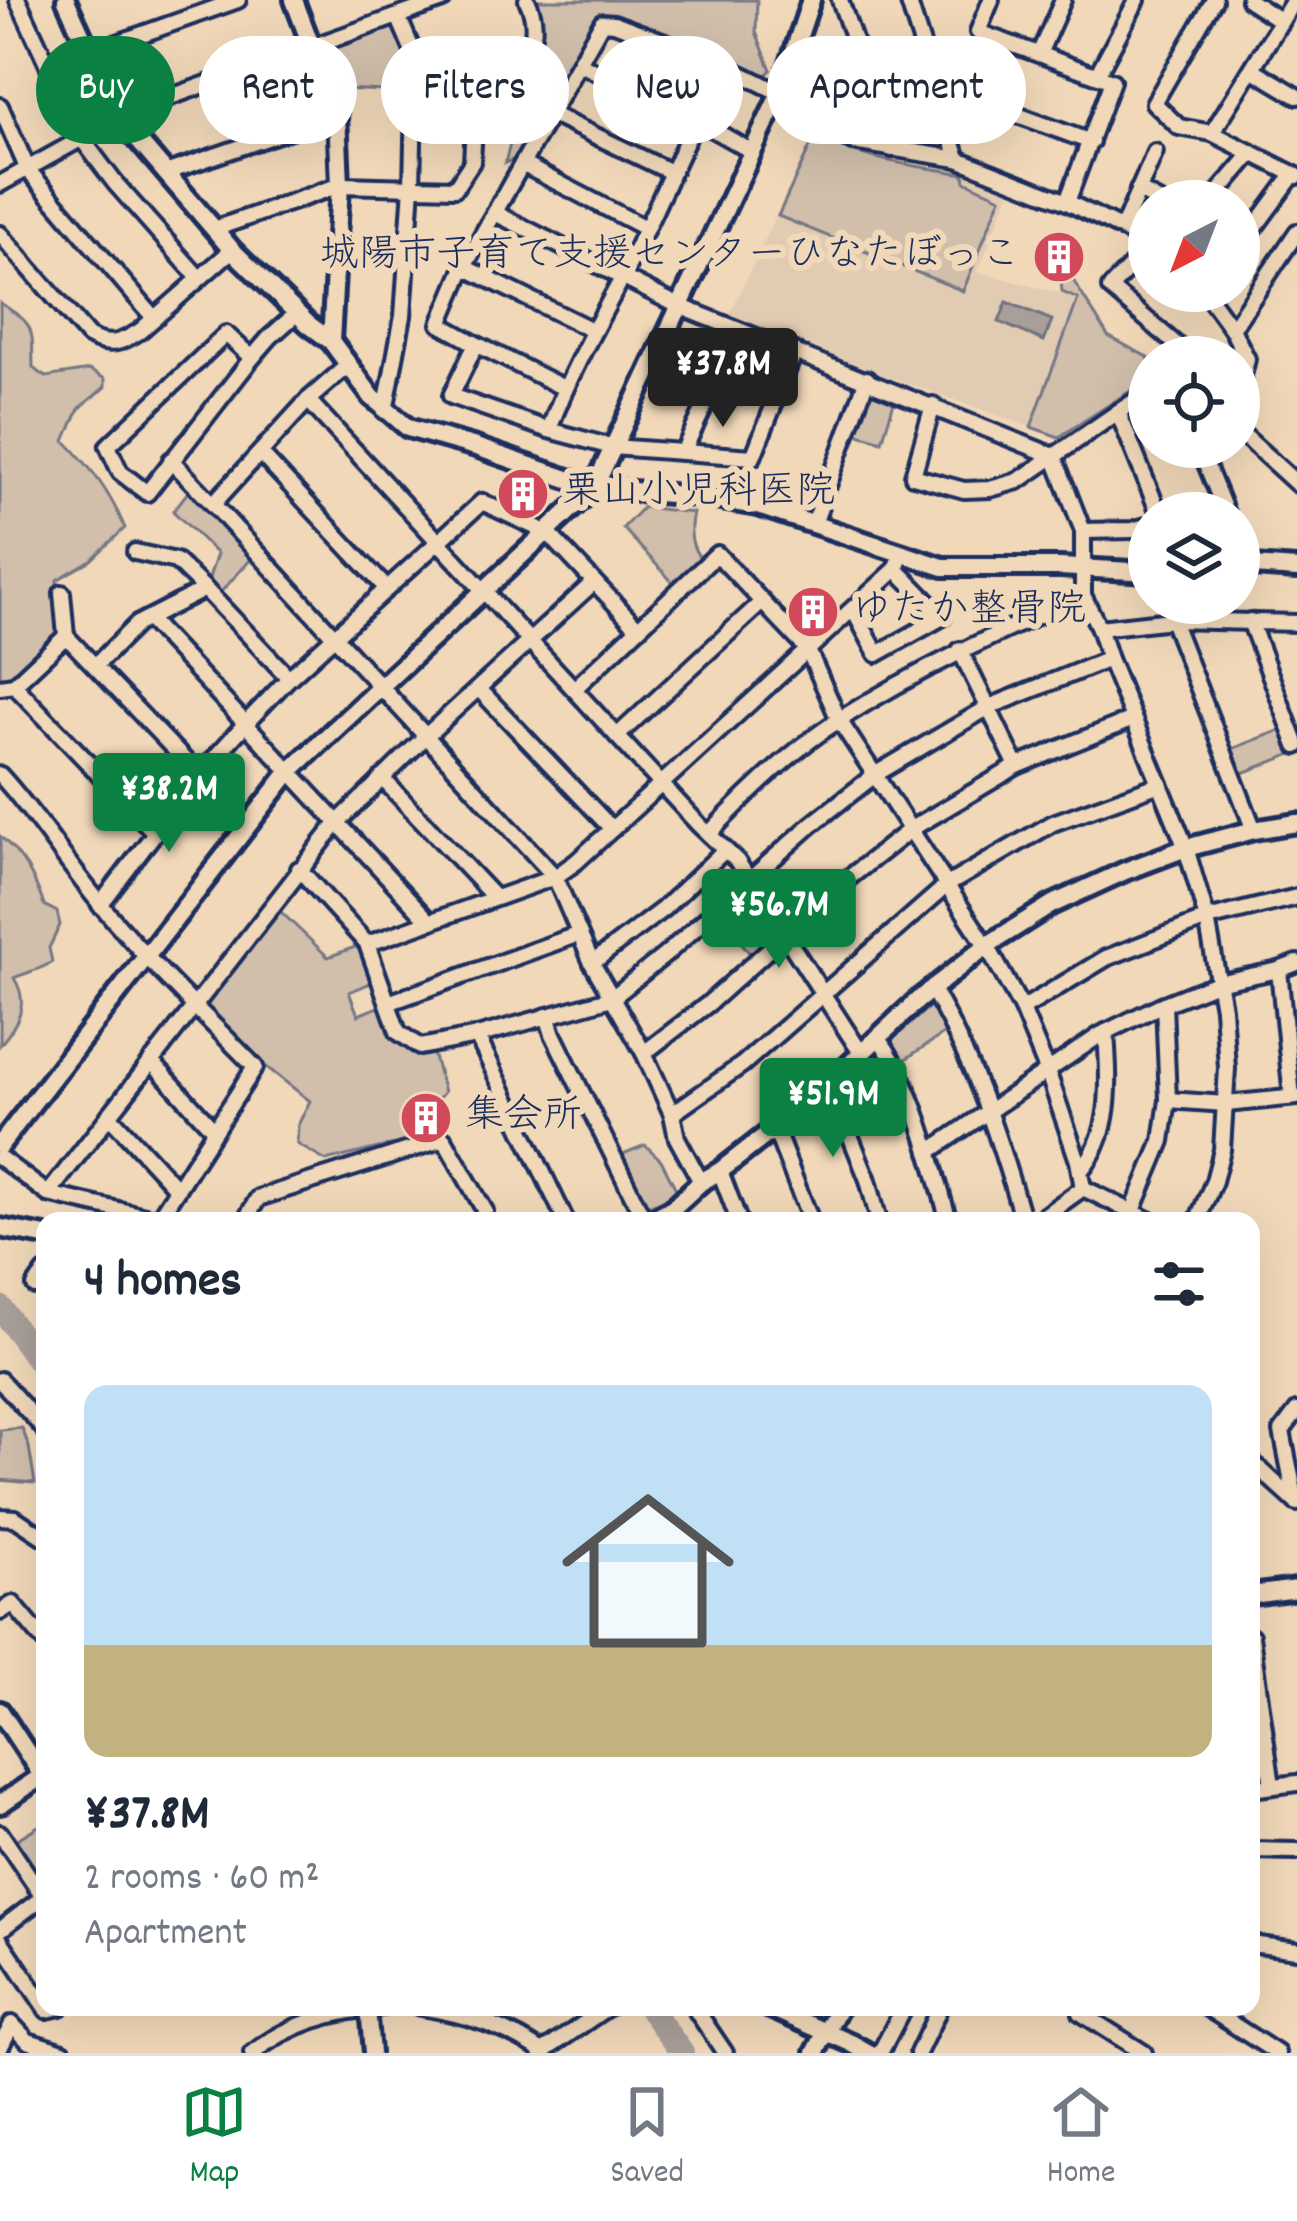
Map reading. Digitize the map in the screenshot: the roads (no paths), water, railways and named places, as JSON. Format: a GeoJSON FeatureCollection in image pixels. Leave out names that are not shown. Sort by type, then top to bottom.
{"type":"FeatureCollection","features":[{"type":"Feature","properties":{"kind":"street"},"geometry":{"type":"LineString","coordinates":[[18,0],[36,39]]}},
{"type":"Feature","properties":{"kind":"street"},"geometry":{"type":"LineString","coordinates":[[66,0],[82,36]]}},
{"type":"Feature","properties":{"kind":"street"},"geometry":{"type":"LineString","coordinates":[[137,36],[238,0]]}},
{"type":"Feature","properties":{"kind":"street"},"geometry":{"type":"LineString","coordinates":[[294,0],[309,36]]}},
{"type":"Feature","properties":{"kind":"street"},"geometry":{"type":"LineString","coordinates":[[344,36],[443,0]]}},
{"type":"Feature","properties":{"kind":"street"},"geometry":{"type":"LineString","coordinates":[[527,0],[534,14],[534,36]]}},
{"type":"Feature","properties":{"kind":"street"},"geometry":{"type":"LineString","coordinates":[[799,36],[811,0]]}},
{"type":"Feature","properties":{"kind":"street"},"geometry":{"type":"LineString","coordinates":[[841,0],[892,149]]}},
{"type":"Feature","properties":{"kind":"street"},"geometry":{"type":"LineString","coordinates":[[908,0],[920,36]]}},
{"type":"Feature","properties":{"kind":"street"},"geometry":{"type":"LineString","coordinates":[[991,0],[978,32],[1112,81],[1067,202]]}},
{"type":"Feature","properties":{"kind":"street"},"geometry":{"type":"LineString","coordinates":[[1039,54],[1063,0]]}},
{"type":"Feature","properties":{"kind":"street"},"geometry":{"type":"LineString","coordinates":[[1097,75],[1137,0]]}},
{"type":"Feature","properties":{"kind":"street"},"geometry":{"type":"LineString","coordinates":[[1214,0],[1154,103],[1179,127],[1212,133],[1295,176],[1260,222]]}},
{"type":"Feature","properties":{"kind":"street"},"geometry":{"type":"LineString","coordinates":[[1249,0],[1281,21]]}},
{"type":"Feature","properties":{"kind":"street"},"geometry":{"type":"LineString","coordinates":[[1212,133],[1294,0]]}},
{"type":"Feature","properties":{"kind":"street"},"geometry":{"type":"LineString","coordinates":[[398,16],[407,36]]}},
{"type":"Feature","properties":{"kind":"street"},"geometry":{"type":"LineString","coordinates":[[569,82],[602,22],[707,58],[767,87]]}},
{"type":"Feature","properties":{"kind":"street"},"geometry":{"type":"LineString","coordinates":[[580,64],[593,70]]}},
{"type":"Feature","properties":{"kind":"street"},"geometry":{"type":"LineString","coordinates":[[1252,69],[1297,96]]}},
{"type":"Feature","properties":{"kind":"street"},"geometry":{"type":"LineString","coordinates":[[0,106],[28,170],[154,318]]}},
{"type":"Feature","properties":{"kind":"street"},"geometry":{"type":"LineString","coordinates":[[1026,118],[1091,142]]}},
{"type":"Feature","properties":{"kind":"street"},"geometry":{"type":"LineString","coordinates":[[0,1145],[290,772],[594,488],[767,119]]}},
{"type":"Feature","properties":{"kind":"street"},"geometry":{"type":"LineString","coordinates":[[569,123],[671,172]]}},
{"type":"Feature","properties":{"kind":"street"},"geometry":{"type":"LineString","coordinates":[[0,184],[73,144]]}},
{"type":"Feature","properties":{"kind":"street"},"geometry":{"type":"LineString","coordinates":[[86,144],[199,278]]}},
{"type":"Feature","properties":{"kind":"street"},"geometry":{"type":"LineString","coordinates":[[141,144],[232,250],[332,341],[385,411],[408,428],[594,488],[758,506],[814,524],[899,562],[1128,571]]}},
{"type":"Feature","properties":{"kind":"street"},"geometry":{"type":"LineString","coordinates":[[165,172],[249,144]]}},
{"type":"Feature","properties":{"kind":"street"},"geometry":{"type":"LineString","coordinates":[[332,341],[339,144]]}},
{"type":"Feature","properties":{"kind":"street"},"geometry":{"type":"LineString","coordinates":[[385,411],[403,316],[413,144]]}},
{"type":"Feature","properties":{"kind":"street"},"geometry":{"type":"LineString","coordinates":[[214,230],[340,184],[455,188],[472,162],[473,144]]}},
{"type":"Feature","properties":{"kind":"street"},"geometry":{"type":"LineString","coordinates":[[533,144],[464,267],[440,325],[564,388]]}},
{"type":"Feature","properties":{"kind":"street"},"geometry":{"type":"LineString","coordinates":[[549,430],[564,388],[684,144]]}},
{"type":"Feature","properties":{"kind":"street"},"geometry":{"type":"LineString","coordinates":[[739,144],[751,151]]}},
{"type":"Feature","properties":{"kind":"street"},"geometry":{"type":"LineString","coordinates":[[865,144],[958,159],[1128,230]]}},
{"type":"Feature","properties":{"kind":"street"},"geometry":{"type":"LineString","coordinates":[[954,144],[958,159]]}},
{"type":"Feature","properties":{"kind":"street"},"geometry":{"type":"LineString","coordinates":[[1142,180],[1155,152]]}},
{"type":"Feature","properties":{"kind":"street"},"geometry":{"type":"LineString","coordinates":[[1229,180],[1252,153]]}},
{"type":"Feature","properties":{"kind":"street"},"geometry":{"type":"LineString","coordinates":[[521,164],[645,228]]}},
{"type":"Feature","properties":{"kind":"street"},"geometry":{"type":"LineString","coordinates":[[495,213],[679,306],[1054,456],[1083,531],[1083,595],[1186,848],[1207,919],[1223,1008],[1227,1068],[1222,1150],[1200,1212]]}},
{"type":"Feature","properties":{"kind":"street"},"geometry":{"type":"LineString","coordinates":[[1123,227],[1128,215]]}},
{"type":"Feature","properties":{"kind":"street"},"geometry":{"type":"LineString","coordinates":[[1232,329],[1297,232]]}},
{"type":"Feature","properties":{"kind":"street"},"geometry":{"type":"LineString","coordinates":[[0,235],[88,336],[109,344],[126,340],[232,250]]}},
{"type":"Feature","properties":{"kind":"street"},"geometry":{"type":"LineString","coordinates":[[464,267],[592,330]]}},
{"type":"Feature","properties":{"kind":"street"},"geometry":{"type":"LineString","coordinates":[[1128,268],[1110,288],[1128,303]]}},
{"type":"Feature","properties":{"kind":"street"},"geometry":{"type":"LineString","coordinates":[[1138,312],[1166,336]]}},
{"type":"Feature","properties":{"kind":"street"},"geometry":{"type":"LineString","coordinates":[[1220,312],[1236,336]]}},
{"type":"Feature","properties":{"kind":"street"},"geometry":{"type":"LineString","coordinates":[[252,358],[226,334],[108,446],[120,472],[146,493],[252,358],[297,313]]}},
{"type":"Feature","properties":{"kind":"street"},"geometry":{"type":"LineString","coordinates":[[683,452],[740,331]]}},
{"type":"Feature","properties":{"kind":"street"},"geometry":{"type":"LineString","coordinates":[[476,344],[452,396],[612,447],[754,457],[795,351]]}},
{"type":"Feature","properties":{"kind":"street"},"geometry":{"type":"LineString","coordinates":[[213,505],[308,400],[348,365]]}},
{"type":"Feature","properties":{"kind":"street"},"geometry":{"type":"LineString","coordinates":[[814,524],[867,379]]}},
{"type":"Feature","properties":{"kind":"street"},"geometry":{"type":"LineString","coordinates":[[308,400],[737,861],[861,1053]]}},
{"type":"Feature","properties":{"kind":"street"},"geometry":{"type":"LineString","coordinates":[[933,405],[913,476],[964,490],[1018,481],[1128,406]]}},
{"type":"Feature","properties":{"kind":"street"},"geometry":{"type":"LineString","coordinates":[[1118,412],[1150,492]]}},
{"type":"Feature","properties":{"kind":"street"},"geometry":{"type":"LineString","coordinates":[[260,452],[387,589]]}},
{"type":"Feature","properties":{"kind":"street"},"geometry":{"type":"LineString","coordinates":[[1260,452],[1297,484]]}},
{"type":"Feature","properties":{"kind":"street"},"geometry":{"type":"LineString","coordinates":[[171,460],[555,877],[592,963],[644,1053],[672,1114],[677,1138],[701,1182]]}},
{"type":"Feature","properties":{"kind":"street"},"geometry":{"type":"LineString","coordinates":[[100,905],[199,775],[247,722],[482,502],[548,533],[638,628]]}},
{"type":"Feature","properties":{"kind":"street"},"geometry":{"type":"LineString","coordinates":[[1083,531],[1128,530]]}},
{"type":"Feature","properties":{"kind":"street"},"geometry":{"type":"LineString","coordinates":[[135,552],[176,562],[290,678]]}},
{"type":"Feature","properties":{"kind":"street"},"geometry":{"type":"LineString","coordinates":[[574,689],[717,554],[808,650],[838,720],[1022,1009],[1047,1070],[1081,1180],[1122,1212]]}},
{"type":"Feature","properties":{"kind":"street"},"geometry":{"type":"LineString","coordinates":[[367,944],[555,877],[576,862],[854,609],[899,562]]}},
{"type":"Feature","properties":{"kind":"street"},"geometry":{"type":"LineString","coordinates":[[854,609],[877,654],[943,617],[899,562]]}},
{"type":"Feature","properties":{"kind":"street"},"geometry":{"type":"LineString","coordinates":[[1260,566],[1297,569]]}},
{"type":"Feature","properties":{"kind":"street"},"geometry":{"type":"LineString","coordinates":[[48,1193],[338,822],[594,582]]}},
{"type":"Feature","properties":{"kind":"street"},"geometry":{"type":"LineString","coordinates":[[96,665],[137,624],[205,589]]}},
{"type":"Feature","properties":{"kind":"street"},"geometry":{"type":"LineString","coordinates":[[62,593],[66,636],[199,775]]}},
{"type":"Feature","properties":{"kind":"street"},"geometry":{"type":"LineString","coordinates":[[709,834],[771,773],[838,720],[960,650],[1083,595]]}},
{"type":"Feature","properties":{"kind":"street"},"geometry":{"type":"LineString","coordinates":[[617,736],[762,602]]}},
{"type":"Feature","properties":{"kind":"street"},"geometry":{"type":"LineString","coordinates":[[149,620],[430,922]]}},
{"type":"Feature","properties":{"kind":"street"},"geometry":{"type":"LineString","coordinates":[[1260,621],[1297,623]]}},
{"type":"Feature","properties":{"kind":"street"},"geometry":{"type":"LineString","coordinates":[[1099,628],[1136,624]]}},
{"type":"Feature","properties":{"kind":"street"},"geometry":{"type":"LineString","coordinates":[[1174,624],[1254,830]]}},
{"type":"Feature","properties":{"kind":"street"},"geometry":{"type":"LineString","coordinates":[[1251,624],[1297,746]]}},
{"type":"Feature","properties":{"kind":"street"},"geometry":{"type":"LineString","coordinates":[[66,636],[7,686],[154,833]]}},
{"type":"Feature","properties":{"kind":"street"},"geometry":{"type":"LineString","coordinates":[[960,650],[1017,766]]}},
{"type":"Feature","properties":{"kind":"street"},"geometry":{"type":"LineString","coordinates":[[299,869],[367,944],[398,1033],[420,1047],[477,1036],[612,998],[876,774],[988,707],[1108,658]]}},
{"type":"Feature","properties":{"kind":"street"},"geometry":{"type":"LineString","coordinates":[[479,689],[612,829]]}},
{"type":"Feature","properties":{"kind":"street"},"geometry":{"type":"LineString","coordinates":[[644,1053],[911,829],[1017,766],[1133,719]]}},
{"type":"Feature","properties":{"kind":"street"},"geometry":{"type":"LineString","coordinates":[[0,775],[32,810],[100,905],[255,1067],[162,1212]]}},
{"type":"Feature","properties":{"kind":"street"},"geometry":{"type":"LineString","coordinates":[[382,778],[495,898]]}},
{"type":"Feature","properties":{"kind":"street"},"geometry":{"type":"LineString","coordinates":[[672,1114],[742,1064],[947,885],[1053,823],[1160,784]]}},
{"type":"Feature","properties":{"kind":"street"},"geometry":{"type":"LineString","coordinates":[[664,1212],[830,1084],[986,946],[1051,905],[1186,848],[1297,823]]}},
{"type":"Feature","properties":{"kind":"street"},"geometry":{"type":"LineString","coordinates":[[592,963],[664,909],[725,850]]}},
{"type":"Feature","properties":{"kind":"street"},"geometry":{"type":"LineString","coordinates":[[1022,1009],[1106,958],[1207,919],[1297,897]]}},
{"type":"Feature","properties":{"kind":"street"},"geometry":{"type":"LineString","coordinates":[[388,1003],[579,934]]}},
{"type":"Feature","properties":{"kind":"street"},"geometry":{"type":"LineString","coordinates":[[929,1152],[1106,1032],[1217,983],[1297,963]]}},
{"type":"Feature","properties":{"kind":"street"},"geometry":{"type":"LineString","coordinates":[[1168,1100],[1226,1105],[1294,1097],[1279,970]]}},
{"type":"Feature","properties":{"kind":"street"},"geometry":{"type":"LineString","coordinates":[[932,989],[988,1110],[1020,1212]]}},
{"type":"Feature","properties":{"kind":"street"},"geometry":{"type":"LineString","coordinates":[[1130,1212],[1162,1141],[1168,1100],[1164,1004]]}},
{"type":"Feature","properties":{"kind":"street"},"geometry":{"type":"LineString","coordinates":[[547,1016],[642,1212]]}},
{"type":"Feature","properties":{"kind":"street"},"geometry":{"type":"LineString","coordinates":[[1047,1212],[1081,1180],[1094,1156],[1109,1098],[1106,1032]]}},
{"type":"Feature","properties":{"kind":"street"},"geometry":{"type":"LineString","coordinates":[[477,1036],[562,1212]]}},
{"type":"Feature","properties":{"kind":"street"},"geometry":{"type":"LineString","coordinates":[[878,1037],[896,1064],[946,1212]]}},
{"type":"Feature","properties":{"kind":"street"},"geometry":{"type":"LineString","coordinates":[[151,1060],[214,1130]]}},
{"type":"Feature","properties":{"kind":"street"},"geometry":{"type":"LineString","coordinates":[[830,1084],[877,1212]]}},
{"type":"Feature","properties":{"kind":"street"},"geometry":{"type":"LineString","coordinates":[[109,1115],[177,1189]]}},
{"type":"Feature","properties":{"kind":"street"},"geometry":{"type":"LineString","coordinates":[[775,1129],[807,1212]]}},
{"type":"Feature","properties":{"kind":"street"},"geometry":{"type":"LineString","coordinates":[[249,1212],[258,1198],[444,1139],[484,1212]]}},
{"type":"Feature","properties":{"kind":"street"},"geometry":{"type":"LineString","coordinates":[[0,1158],[48,1193],[128,1212]]}},
{"type":"Feature","properties":{"kind":"street"},"geometry":{"type":"LineString","coordinates":[[720,1172],[736,1212]]}},
{"type":"Feature","properties":{"kind":"street"},"geometry":{"type":"LineString","coordinates":[[0,1228],[36,1234]]}},
{"type":"Feature","properties":{"kind":"street"},"geometry":{"type":"LineString","coordinates":[[0,1380],[36,1420]]}},
{"type":"Feature","properties":{"kind":"street"},"geometry":{"type":"LineString","coordinates":[[1296,1502],[1282,1432],[1297,1411]]}},
{"type":"Feature","properties":{"kind":"street"},"geometry":{"type":"LineString","coordinates":[[1260,1469],[1296,1502]]}},
{"type":"Feature","properties":{"kind":"street"},"geometry":{"type":"LineString","coordinates":[[0,1517],[15,1518],[36,1530]]}},
{"type":"Feature","properties":{"kind":"street"},"geometry":{"type":"LineString","coordinates":[[1260,1594],[1297,1589]]}},
{"type":"Feature","properties":{"kind":"street"},"geometry":{"type":"LineString","coordinates":[[0,1612],[13,1604],[36,1631]]}},
{"type":"Feature","properties":{"kind":"street"},"geometry":{"type":"LineString","coordinates":[[1260,1700],[1272,1786]]}},
{"type":"Feature","properties":{"kind":"street"},"geometry":{"type":"LineString","coordinates":[[0,1711],[36,1766]]}},
{"type":"Feature","properties":{"kind":"street"},"geometry":{"type":"LineString","coordinates":[[0,1804],[36,1783]]}},
{"type":"Feature","properties":{"kind":"street"},"geometry":{"type":"LineString","coordinates":[[1260,1788],[1297,1783]]}},
{"type":"Feature","properties":{"kind":"street"},"geometry":{"type":"LineString","coordinates":[[0,1833],[36,1887]]}},
{"type":"Feature","properties":{"kind":"street"},"geometry":{"type":"LineString","coordinates":[[1260,1850],[1297,1851]]}},
{"type":"Feature","properties":{"kind":"street"},"geometry":{"type":"LineString","coordinates":[[0,1930],[36,1905]]}},
{"type":"Feature","properties":{"kind":"street"},"geometry":{"type":"LineString","coordinates":[[0,1940],[36,1995]]}},
{"type":"Feature","properties":{"kind":"street"},"geometry":{"type":"LineString","coordinates":[[1260,1945],[1297,1950]]}},
{"type":"Feature","properties":{"kind":"street"},"geometry":{"type":"LineString","coordinates":[[253,2053],[323,2016]]}},
{"type":"Feature","properties":{"kind":"street"},"geometry":{"type":"LineString","coordinates":[[369,2016],[372,2053]]}},
{"type":"Feature","properties":{"kind":"street"},"geometry":{"type":"LineString","coordinates":[[464,2016],[505,2029],[543,2052],[595,2016]]}},
{"type":"Feature","properties":{"kind":"street"},"geometry":{"type":"LineString","coordinates":[[700,2016],[725,2053]]}},
{"type":"Feature","properties":{"kind":"street"},"geometry":{"type":"LineString","coordinates":[[787,2016],[869,2053]]}},
{"type":"Feature","properties":{"kind":"street"},"geometry":{"type":"LineString","coordinates":[[815,2053],[835,2016]]}},
{"type":"Feature","properties":{"kind":"street"},"geometry":{"type":"LineString","coordinates":[[880,2053],[899,2016]]}},
{"type":"Feature","properties":{"kind":"street"},"geometry":{"type":"LineString","coordinates":[[918,2053],[936,2016]]}},
{"type":"Feature","properties":{"kind":"street"},"geometry":{"type":"LineString","coordinates":[[1086,2016],[1144,2053]]}},
{"type":"Feature","properties":{"kind":"street"},"geometry":{"type":"LineString","coordinates":[[1220,2016],[1277,2053]]}},
{"type":"Feature","properties":{"kind":"street"},"geometry":{"type":"LineString","coordinates":[[0,2048],[12,2024],[28,2041],[78,2053]]}},
{"type":"Feature","properties":{"kind":"waterway"},"geometry":{"type":"LineString","coordinates":[[0,1307],[36,1357]]}},
{"type":"Feature","properties":{"kind":"waterway"},"geometry":{"type":"LineString","coordinates":[[655,2016],[682,2053]]}},
{"type":"Feature","properties":{"kind":"place","name":"城陽市子育て支援センターひなたぼっこ"},"geometry":{"type":"Point","coordinates":[1059,257]}},
{"type":"Feature","properties":{"kind":"place","name":"栗山小児科医院"},"geometry":{"type":"Point","coordinates":[523,494]}},
{"type":"Feature","properties":{"kind":"place","name":"ゆたか整骨院"},"geometry":{"type":"Point","coordinates":[813,612]}},
{"type":"Feature","properties":{"kind":"place","name":"集会所"},"geometry":{"type":"Point","coordinates":[426,1118]}}]}
